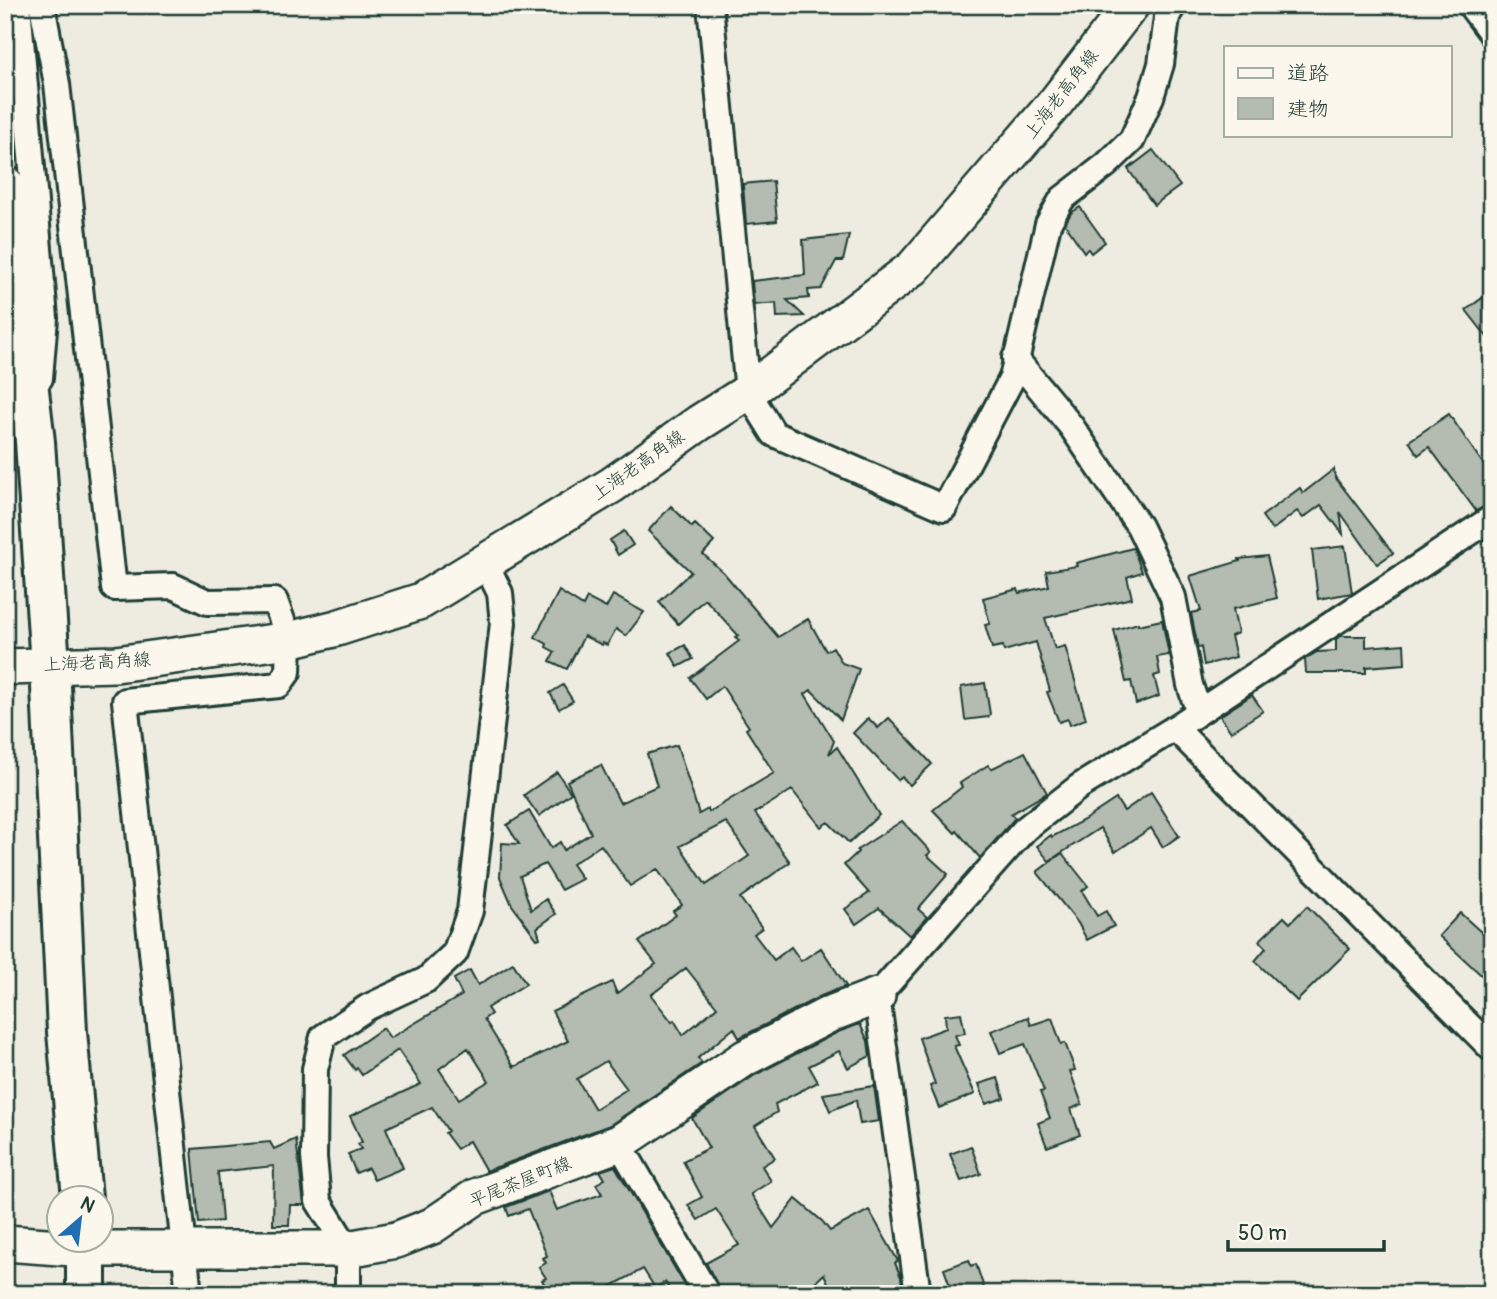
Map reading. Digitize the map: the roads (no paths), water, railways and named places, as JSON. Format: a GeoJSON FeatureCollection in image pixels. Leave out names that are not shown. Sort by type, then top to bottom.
{"type":"FeatureCollection","features":[{"type":"Feature","properties":{"kind":"highway"},"geometry":{"type":"LineString","coordinates":[[5,186],[35,442],[50,665],[67,1032],[81,1184]]}},
{"type":"Feature","properties":{"kind":"highway"},"geometry":{"type":"LineString","coordinates":[[86,1254],[86,1294]]}},
{"type":"Feature","properties":{"kind":"main road","name":"上海老高角線"},"geometry":{"type":"LineString","coordinates":[[5,667],[116,664],[289,640],[421,601],[612,485],[748,392],[914,268],[1056,102],[1131,5]]}},
{"type":"Feature","properties":{"kind":"main road","name":"平尾茶屋町線"},"geometry":{"type":"LineString","coordinates":[[116,1246],[184,1250],[348,1249],[396,1240],[432,1226],[475,1197],[619,1143],[745,1058],[830,1014],[877,996]]}},
{"type":"Feature","properties":{"kind":"main road","name":"平尾茶屋町線"},"geometry":{"type":"LineString","coordinates":[[5,1243],[46,1244]]}},
{"type":"Feature","properties":{"kind":"street"},"geometry":{"type":"LineString","coordinates":[[18,5],[45,318],[35,442]]}},
{"type":"Feature","properties":{"kind":"street"},"geometry":{"type":"LineString","coordinates":[[42,5],[57,84],[114,588],[173,586],[207,602],[275,601],[289,640],[288,672],[279,685],[125,702],[189,1294]]}},
{"type":"Feature","properties":{"kind":"street"},"geometry":{"type":"LineString","coordinates":[[710,5],[748,392],[774,434],[944,508],[1012,378],[1048,224],[1062,199],[1106,165],[1132,140],[1151,97],[1161,64],[1167,17],[1172,5]]}},
{"type":"Feature","properties":{"kind":"street"},"geometry":{"type":"LineString","coordinates":[[1470,5],[1492,34]]}},
{"type":"Feature","properties":{"kind":"street"},"geometry":{"type":"LineString","coordinates":[[1015,358],[1071,426],[1139,526],[1173,597],[1189,685],[1198,710]]}},
{"type":"Feature","properties":{"kind":"street"},"geometry":{"type":"LineString","coordinates":[[918,1294],[877,996],[1025,830],[1080,786],[1175,727],[1492,518]]}},
{"type":"Feature","properties":{"kind":"street"},"geometry":{"type":"LineString","coordinates":[[351,1294],[348,1286],[348,1249],[318,1201],[314,1157],[315,1069],[323,1037],[368,1007],[426,980],[455,953],[470,911],[503,623],[500,593],[485,562]]}},
{"type":"Feature","properties":{"kind":"street"},"geometry":{"type":"LineString","coordinates":[[1175,727],[1492,1049]]}},
{"type":"Feature","properties":{"kind":"street"},"geometry":{"type":"LineString","coordinates":[[619,1143],[707,1294]]}}]}
